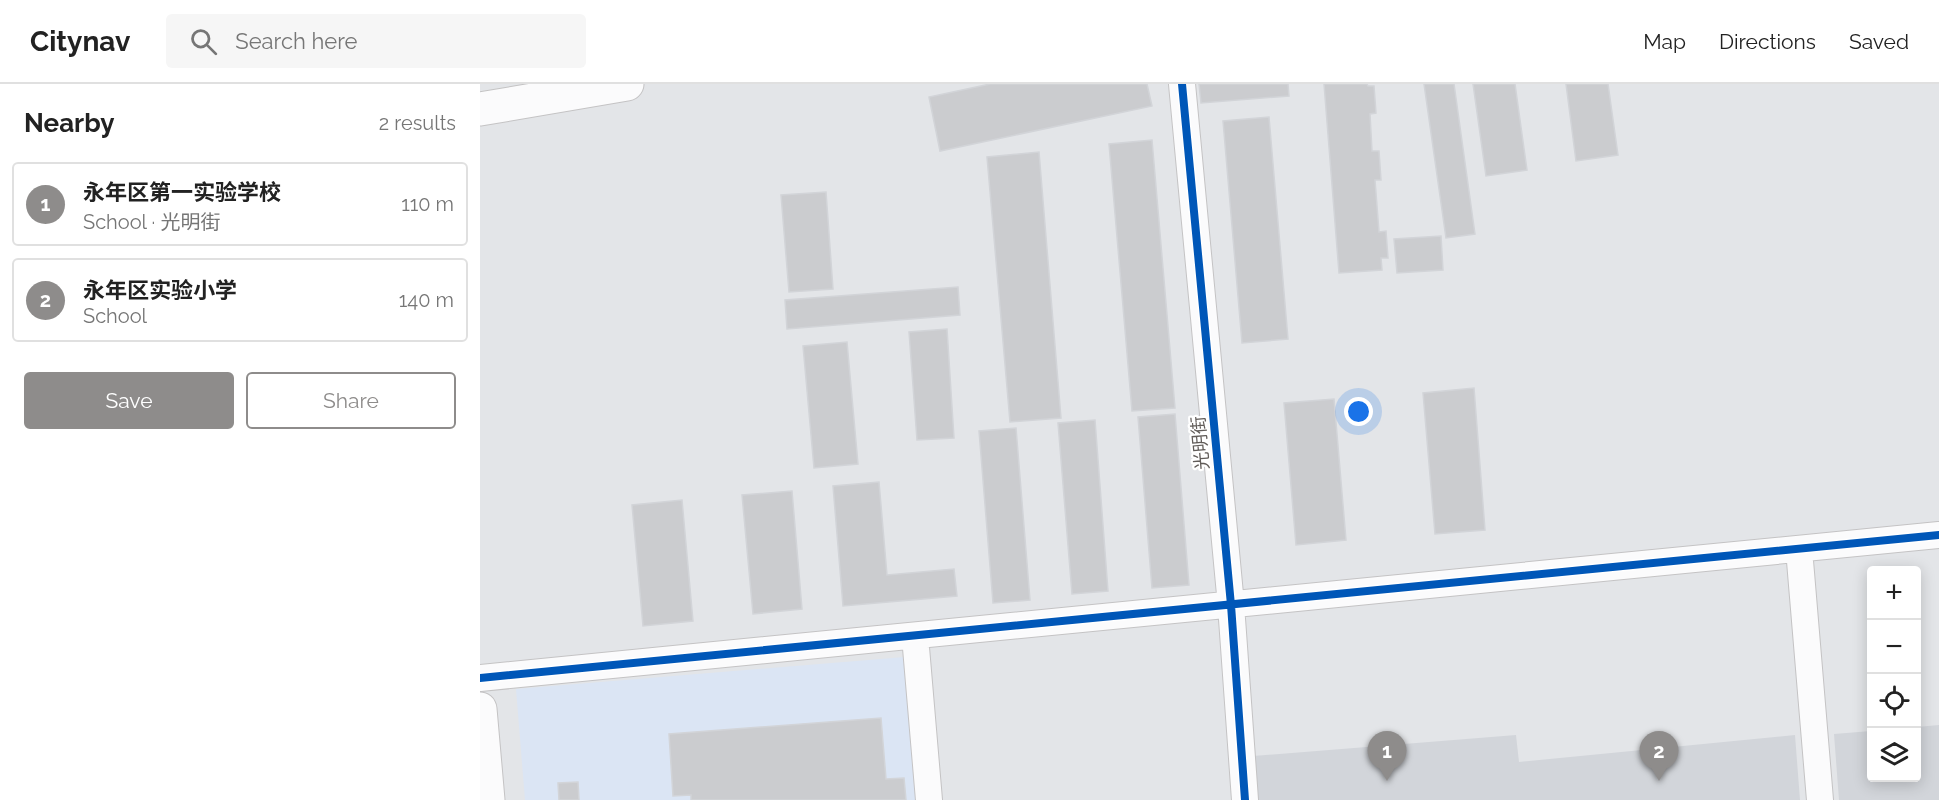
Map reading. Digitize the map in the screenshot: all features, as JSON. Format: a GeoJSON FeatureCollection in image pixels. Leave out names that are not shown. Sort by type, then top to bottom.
{"type":"FeatureCollection","features":[{"type":"Feature","properties":{"kind":"street"},"geometry":{"type":"LineString","coordinates":[[480,90],[517,84]]}},
{"type":"Feature","properties":{"kind":"street"},"geometry":{"type":"LineString","coordinates":[[480,109],[627,84]]}},
{"type":"Feature","properties":{"kind":"street","name":"光明街"},"geometry":{"type":"LineString","coordinates":[[1182,84],[1231,606],[1245,800]]}},
{"type":"Feature","properties":{"kind":"street"},"geometry":{"type":"LineString","coordinates":[[480,678],[1939,536]]}},
{"type":"Feature","properties":{"kind":"street"},"geometry":{"type":"LineString","coordinates":[[1799,549],[1820,800]]}},
{"type":"Feature","properties":{"kind":"street"},"geometry":{"type":"LineString","coordinates":[[915,636],[929,800]]}},
{"type":"Feature","properties":{"kind":"street"},"geometry":{"type":"LineString","coordinates":[[480,709],[488,800]]}},
{"type":"Feature","properties":{"kind":"shaded area"},"geometry":{"type":"Polygon","coordinates":[[[929,655],[941,800],[525,800],[516,689],[929,655]]]}},
{"type":"Feature","properties":{"kind":"shaded area"},"geometry":{"type":"Polygon","coordinates":[[[1939,725],[1939,800],[1839,800],[1834,734],[1867,731],[1867,782],[1921,782],[1921,727],[1939,725]]]}},
{"type":"Feature","properties":{"kind":"shaded area"},"geometry":{"type":"Polygon","coordinates":[[[1516,735],[1519,762],[1795,735],[1800,800],[1256,800],[1253,756],[1516,735]]]}},
{"type":"Feature","properties":{"kind":"building"},"geometry":{"type":"Polygon","coordinates":[[[990,84],[1147,84],[1152,106],[940,151],[929,97],[990,84]]]}},
{"type":"Feature","properties":{"kind":"building"},"geometry":{"type":"Polygon","coordinates":[[[1199,84],[1288,84],[1289,96],[1201,103],[1199,84]]]}},
{"type":"Feature","properties":{"kind":"building"},"geometry":{"type":"Polygon","coordinates":[[[1324,84],[1374,86],[1376,113],[1370,114],[1372,151],[1379,151],[1381,180],[1375,180],[1379,232],[1386,231],[1388,258],[1381,258],[1382,270],[1339,273],[1324,84]]]}},
{"type":"Feature","properties":{"kind":"building"},"geometry":{"type":"Polygon","coordinates":[[[1424,84],[1454,84],[1475,234],[1446,238],[1424,84]]]}},
{"type":"Feature","properties":{"kind":"building"},"geometry":{"type":"Polygon","coordinates":[[[1473,84],[1515,84],[1527,170],[1486,176],[1473,84]]]}},
{"type":"Feature","properties":{"kind":"building"},"geometry":{"type":"Polygon","coordinates":[[[1566,84],[1608,84],[1618,155],[1576,161],[1566,84]]]}},
{"type":"Feature","properties":{"kind":"building"},"geometry":{"type":"Polygon","coordinates":[[[1269,117],[1288,339],[1242,343],[1223,121],[1269,117]]]}},
{"type":"Feature","properties":{"kind":"building"},"geometry":{"type":"Polygon","coordinates":[[[1152,140],[1175,408],[1132,411],[1109,144],[1152,140]]]}},
{"type":"Feature","properties":{"kind":"building"},"geometry":{"type":"Polygon","coordinates":[[[1039,152],[1061,418],[1010,422],[987,157],[1039,152]]]}},
{"type":"Feature","properties":{"kind":"building"},"geometry":{"type":"Polygon","coordinates":[[[826,192],[833,289],[789,292],[781,195],[826,192]]]}},
{"type":"Feature","properties":{"kind":"building"},"geometry":{"type":"Polygon","coordinates":[[[1441,236],[1443,270],[1397,273],[1394,239],[1441,236]]]}},
{"type":"Feature","properties":{"kind":"building"},"geometry":{"type":"Polygon","coordinates":[[[958,287],[960,315],[787,329],[785,300],[958,287]]]}},
{"type":"Feature","properties":{"kind":"building"},"geometry":{"type":"Polygon","coordinates":[[[947,329],[954,438],[917,440],[909,332],[947,329]]]}},
{"type":"Feature","properties":{"kind":"building"},"geometry":{"type":"Polygon","coordinates":[[[847,342],[858,464],[814,468],[803,346],[847,342]]]}},
{"type":"Feature","properties":{"kind":"building"},"geometry":{"type":"Polygon","coordinates":[[[1474,388],[1485,530],[1435,534],[1423,393],[1474,388]]]}},
{"type":"Feature","properties":{"kind":"building"},"geometry":{"type":"Polygon","coordinates":[[[1334,399],[1346,540],[1296,545],[1284,403],[1334,399]]]}},
{"type":"Feature","properties":{"kind":"building"},"geometry":{"type":"Polygon","coordinates":[[[1175,414],[1189,585],[1152,588],[1138,417],[1175,414]]]}},
{"type":"Feature","properties":{"kind":"building"},"geometry":{"type":"Polygon","coordinates":[[[1095,420],[1108,591],[1072,594],[1058,423],[1095,420]]]}},
{"type":"Feature","properties":{"kind":"building"},"geometry":{"type":"Polygon","coordinates":[[[1016,428],[1030,600],[993,603],[979,431],[1016,428]]]}},
{"type":"Feature","properties":{"kind":"building"},"geometry":{"type":"Polygon","coordinates":[[[879,482],[887,575],[954,569],[957,596],[843,606],[833,486],[879,482]]]}},
{"type":"Feature","properties":{"kind":"building"},"geometry":{"type":"Polygon","coordinates":[[[792,491],[802,609],[753,614],[742,495],[792,491]]]}},
{"type":"Feature","properties":{"kind":"building"},"geometry":{"type":"Polygon","coordinates":[[[682,500],[693,621],[643,626],[632,505],[682,500]]]}},
{"type":"Feature","properties":{"kind":"building"},"geometry":{"type":"Polygon","coordinates":[[[881,718],[886,779],[904,778],[906,800],[691,800],[691,795],[673,796],[669,734],[881,718]]]}},
{"type":"Feature","properties":{"kind":"building"},"geometry":{"type":"Polygon","coordinates":[[[578,782],[579,800],[559,800],[558,783],[578,782]]]}},
{"type":"Feature","properties":{"kind":"cycle path"},"geometry":{"type":"LineString","coordinates":[[1182,84],[1231,605],[1245,800]]}},
{"type":"Feature","properties":{"kind":"cycle path"},"geometry":{"type":"LineString","coordinates":[[480,678],[1939,535]]}},
{"type":"Feature","properties":{"kind":"place","name":"永年区第一实验学校"},"geometry":{"type":"Point","coordinates":[1387,781]}},
{"type":"Feature","properties":{"kind":"place","name":"永年区实验小学"},"geometry":{"type":"Point","coordinates":[1659,781]}}]}
